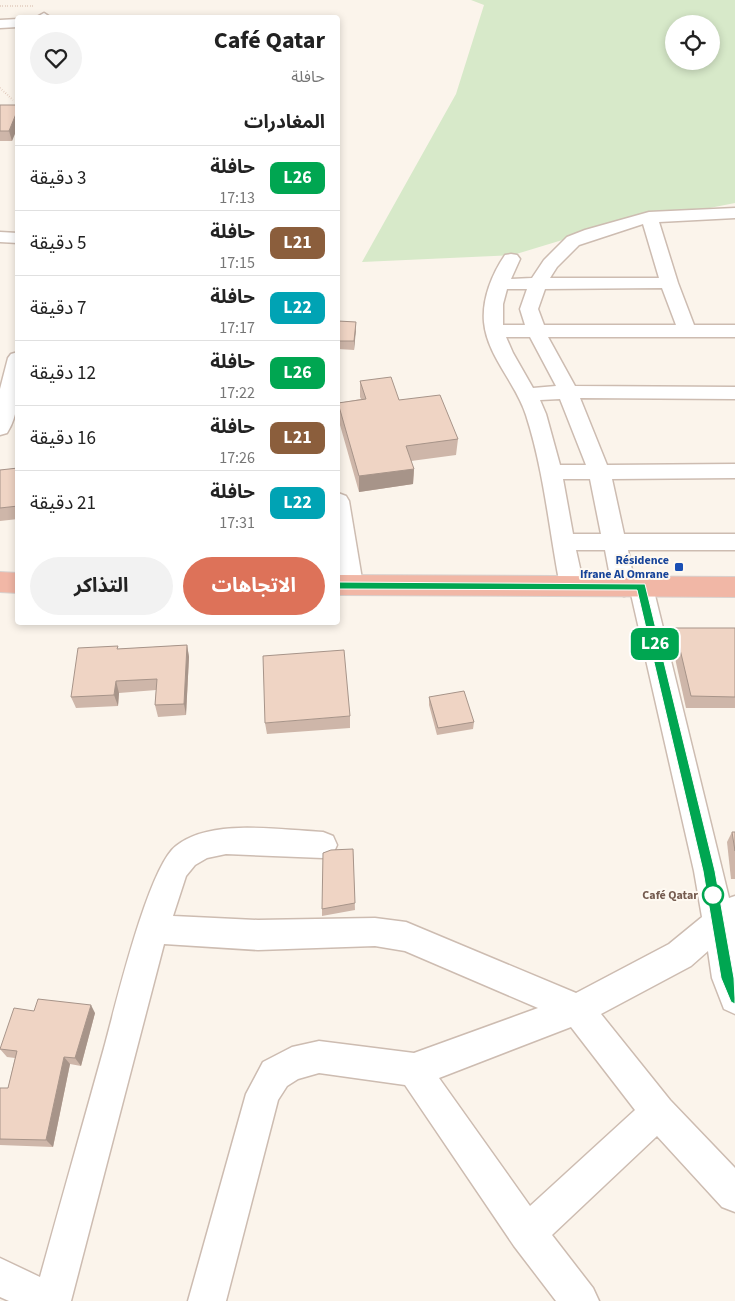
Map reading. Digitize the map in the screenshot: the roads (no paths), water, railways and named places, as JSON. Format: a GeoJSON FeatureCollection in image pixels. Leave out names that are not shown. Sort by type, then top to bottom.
{"type":"FeatureCollection","features":[{"type":"Feature","properties":{"kind":"highway"},"geometry":{"type":"LineString","coordinates":[[0,582],[15,583]]}},
{"type":"Feature","properties":{"kind":"highway"},"geometry":{"type":"LineString","coordinates":[[344,585],[735,587]]}},
{"type":"Feature","properties":{"kind":"street"},"geometry":{"type":"LineString","coordinates":[[0,24],[15,23]]}},
{"type":"Feature","properties":{"kind":"street"},"geometry":{"type":"LineString","coordinates":[[735,213],[649,217],[572,241],[550,264],[538,284],[529,309],[536,331],[568,392],[599,471],[614,542],[632,587],[709,871],[726,916],[728,978],[735,998]]}},
{"type":"Feature","properties":{"kind":"street"},"geometry":{"type":"LineString","coordinates":[[649,217],[669,283],[687,331]]}},
{"type":"Feature","properties":{"kind":"street"},"geometry":{"type":"LineString","coordinates":[[0,238],[15,238]]}},
{"type":"Feature","properties":{"kind":"street"},"geometry":{"type":"LineString","coordinates":[[511,260],[498,284],[494,308],[494,331],[536,414],[550,472],[572,586]]}},
{"type":"Feature","properties":{"kind":"street"},"geometry":{"type":"LineString","coordinates":[[498,284],[669,283]]}},
{"type":"Feature","properties":{"kind":"street"},"geometry":{"type":"LineString","coordinates":[[494,331],[735,331]]}},
{"type":"Feature","properties":{"kind":"street"},"geometry":{"type":"LineString","coordinates":[[0,428],[15,370]]}},
{"type":"Feature","properties":{"kind":"street"},"geometry":{"type":"LineString","coordinates":[[527,394],[568,392],[735,393]]}},
{"type":"Feature","properties":{"kind":"street"},"geometry":{"type":"LineString","coordinates":[[550,472],[735,471]]}},
{"type":"Feature","properties":{"kind":"street"},"geometry":{"type":"LineString","coordinates":[[340,529],[344,585]]}},
{"type":"Feature","properties":{"kind":"street"},"geometry":{"type":"LineString","coordinates":[[562,542],[735,542]]}},
{"type":"Feature","properties":{"kind":"street"},"geometry":{"type":"LineString","coordinates":[[0,1277],[51,1301],[153,929],[174,869],[185,856],[201,846],[226,841],[323,845]]}},
{"type":"Feature","properties":{"kind":"street"},"geometry":{"type":"LineString","coordinates":[[207,1301],[263,1094],[275,1074],[292,1064],[319,1057],[414,1070],[472,1050],[577,1009],[680,955],[726,916]]}},
{"type":"Feature","properties":{"kind":"street"},"geometry":{"type":"LineString","coordinates":[[153,929],[258,935],[375,932],[406,937],[577,1009],[658,1112],[735,1194]]}},
{"type":"Feature","properties":{"kind":"street"},"geometry":{"type":"LineString","coordinates":[[414,1070],[527,1233],[580,1301]]}},
{"type":"Feature","properties":{"kind":"street"},"geometry":{"type":"LineString","coordinates":[[527,1233],[658,1112]]}},
{"type":"Feature","properties":{"kind":"place","name":"Résidence Ifrane Al Omrane"},"geometry":{"type":"Point","coordinates":[679,567]}},
{"type":"Feature","properties":{"kind":"place","name":"Café Qatar"},"geometry":{"type":"Point","coordinates":[713,895]}}]}
